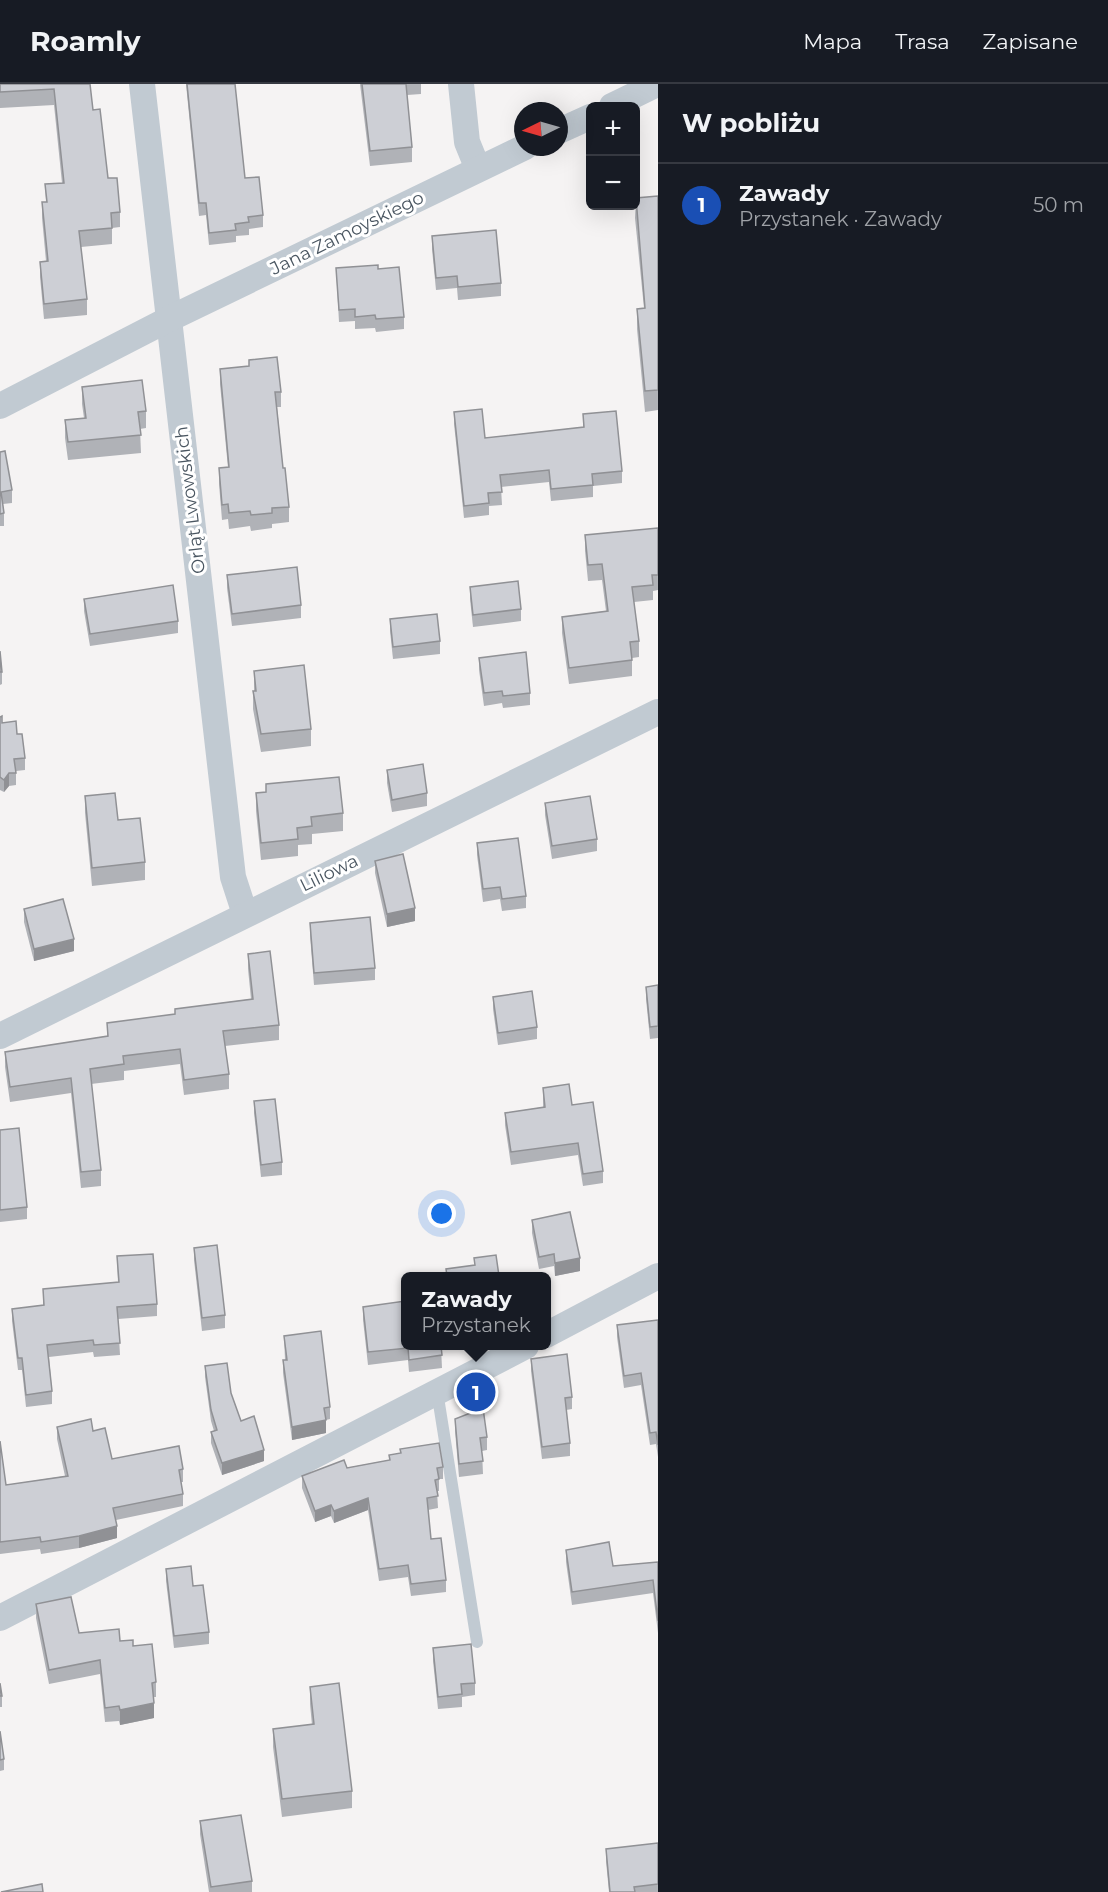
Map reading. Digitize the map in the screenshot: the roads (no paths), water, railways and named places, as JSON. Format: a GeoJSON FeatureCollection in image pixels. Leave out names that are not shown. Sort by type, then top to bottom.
{"type":"FeatureCollection","features":[{"type":"Feature","properties":{"kind":"street","name":"Orląt Lwowskich"},"geometry":{"type":"LineString","coordinates":[[142,84],[233,877],[245,914]]}},
{"type":"Feature","properties":{"kind":"street"},"geometry":{"type":"LineString","coordinates":[[461,84],[467,142],[478,169]]}},
{"type":"Feature","properties":{"kind":"street"},"geometry":{"type":"LineString","coordinates":[[620,102],[657,84]]}},
{"type":"Feature","properties":{"kind":"street"},"geometry":{"type":"LineString","coordinates":[[568,127],[586,119]]}},
{"type":"Feature","properties":{"kind":"street","name":"Jana Zamoyskiego"},"geometry":{"type":"LineString","coordinates":[[0,406],[169,319],[514,152]]}},
{"type":"Feature","properties":{"kind":"street","name":"Liliowa"},"geometry":{"type":"LineString","coordinates":[[0,1036],[658,712]]}},
{"type":"Feature","properties":{"kind":"street"},"geometry":{"type":"LineString","coordinates":[[551,1332],[658,1276]]}},
{"type":"Feature","properties":{"kind":"street"},"geometry":{"type":"LineString","coordinates":[[0,1618],[518,1350]]}},
{"type":"Feature","properties":{"kind":"lane"},"geometry":{"type":"LineString","coordinates":[[438,1391],[477,1642]]}},
{"type":"Feature","properties":{"kind":"place","name":"Zawady"},"geometry":{"type":"Point","coordinates":[476,1392]}}]}
